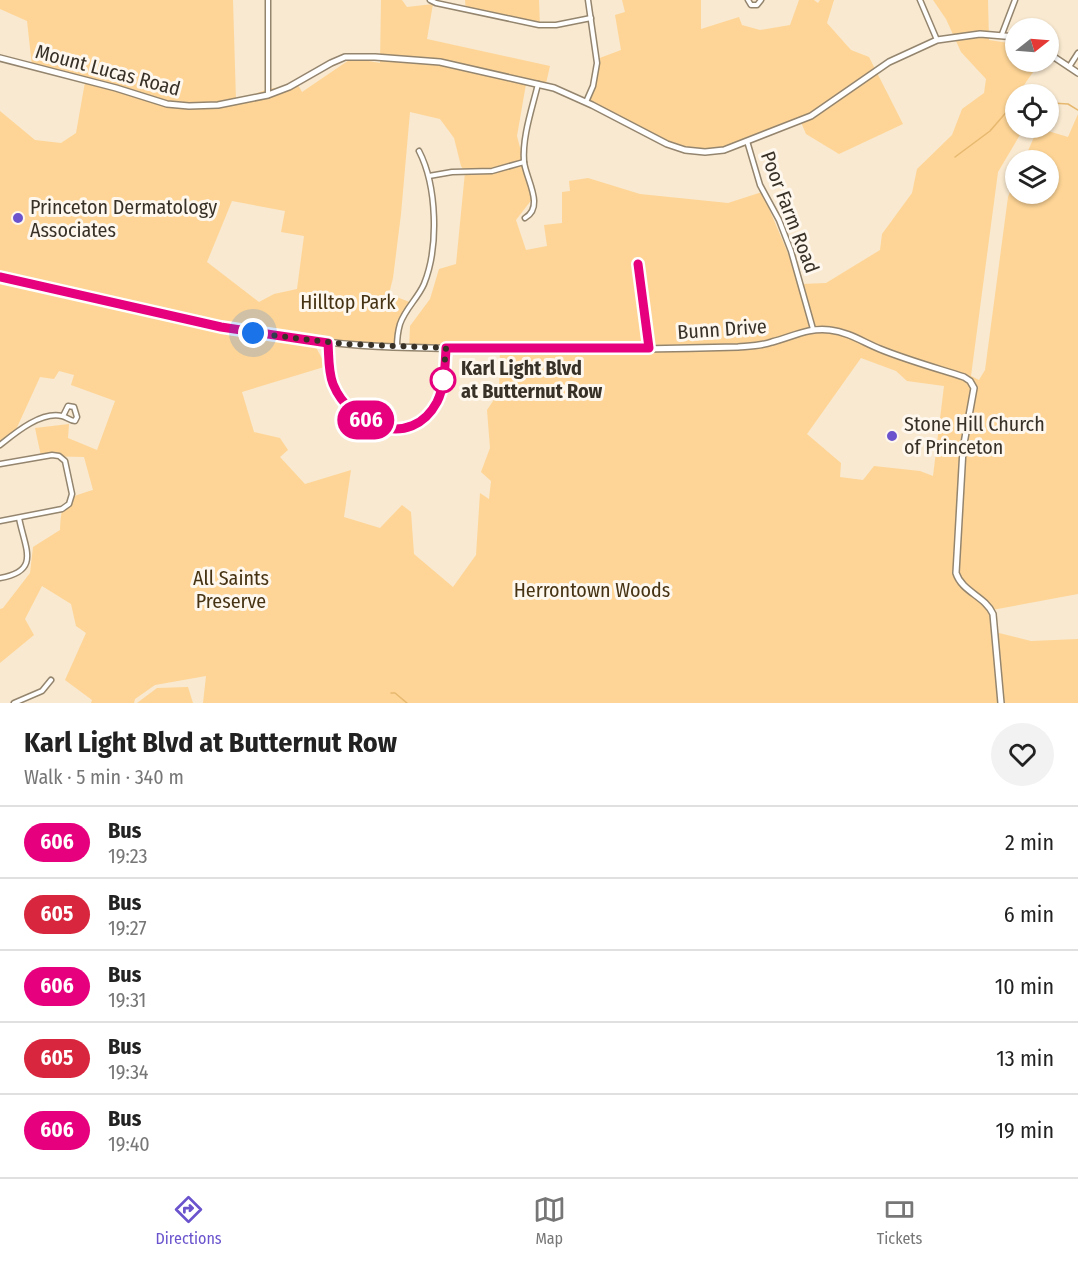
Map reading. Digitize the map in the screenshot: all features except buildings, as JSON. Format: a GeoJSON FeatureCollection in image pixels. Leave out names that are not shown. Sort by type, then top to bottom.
{"type":"FeatureCollection","features":[{"type":"Feature","properties":{"kind":"street"},"geometry":{"type":"LineString","coordinates":[[268,0],[268,95]]}},
{"type":"Feature","properties":{"kind":"street"},"geometry":{"type":"LineString","coordinates":[[430,0],[538,25],[556,25],[591,18]]}},
{"type":"Feature","properties":{"kind":"street"},"geometry":{"type":"LineString","coordinates":[[586,102],[593,86],[597,63],[588,0]]}},
{"type":"Feature","properties":{"kind":"street"},"geometry":{"type":"LineString","coordinates":[[748,0],[751,5],[757,5],[761,0]]}},
{"type":"Feature","properties":{"kind":"street"},"geometry":{"type":"LineString","coordinates":[[920,0],[937,40]]}},
{"type":"Feature","properties":{"kind":"street"},"geometry":{"type":"LineString","coordinates":[[1002,34],[1016,0]]}},
{"type":"Feature","properties":{"kind":"street","name":"Mount Lucas Road"},"geometry":{"type":"LineString","coordinates":[[0,58],[177,105],[218,105],[268,95],[289,87],[338,59],[351,56],[440,62],[538,83],[568,93],[667,144],[685,150],[714,152],[811,116],[889,62],[937,40],[980,34],[1005,35]]}},
{"type":"Feature","properties":{"kind":"street"},"geometry":{"type":"LineString","coordinates":[[1069,67],[1078,53]]}},
{"type":"Feature","properties":{"kind":"street"},"geometry":{"type":"LineString","coordinates":[[1059,60],[1078,73]]}},
{"type":"Feature","properties":{"kind":"street"},"geometry":{"type":"LineString","coordinates":[[525,218],[532,213],[534,206],[524,162],[525,140],[538,83]]}},
{"type":"Feature","properties":{"kind":"street","name":"Poor Farm Road"},"geometry":{"type":"LineString","coordinates":[[747,141],[760,184],[789,244],[813,329]]}},
{"type":"Feature","properties":{"kind":"street"},"geometry":{"type":"LineString","coordinates":[[396,347],[400,325],[418,295],[430,264],[433,218],[429,177],[419,151]]}},
{"type":"Feature","properties":{"kind":"street"},"geometry":{"type":"LineString","coordinates":[[429,177],[452,172],[492,171],[524,162]]}},
{"type":"Feature","properties":{"kind":"street","name":"Bunn Drive"},"geometry":{"type":"LineString","coordinates":[[0,277],[232,329],[309,341],[396,347],[586,349],[741,347],[772,342],[813,329],[831,330],[964,378],[972,383],[974,393],[966,428],[961,476],[956,573],[962,584],[987,603],[993,614],[1001,703]]}},
{"type":"Feature","properties":{"kind":"street"},"geometry":{"type":"LineString","coordinates":[[0,445],[32,422],[63,416],[75,421],[77,417],[74,407],[68,406],[63,416]]}},
{"type":"Feature","properties":{"kind":"street"},"geometry":{"type":"LineString","coordinates":[[0,464],[52,455],[63,459],[72,494],[69,504],[62,509],[0,521]]}},
{"type":"Feature","properties":{"kind":"street"},"geometry":{"type":"LineString","coordinates":[[0,578],[17,575],[26,566],[27,557],[19,518]]}},
{"type":"Feature","properties":{"kind":"street"},"geometry":{"type":"LineString","coordinates":[[15,703],[42,691],[51,680]]}},
{"type":"Feature","properties":{"kind":"green space"},"geometry":{"type":"Polygon","coordinates":[[[0,0],[233,0],[236,101],[268,89],[298,85],[302,92],[352,58],[380,63],[381,0],[402,0],[407,7],[433,4],[427,39],[550,66],[545,88],[526,84],[517,136],[533,198],[516,220],[526,250],[547,246],[544,225],[562,223],[562,192],[570,191],[569,181],[588,178],[640,194],[728,203],[762,192],[801,284],[826,283],[880,250],[882,234],[912,193],[917,169],[952,135],[962,109],[984,93],[986,79],[961,52],[946,19],[933,0],[988,0],[989,40],[1005,42],[1005,72],[1033,72],[1025,84],[1005,84],[1005,138],[1018,138],[1011,150],[1005,150],[1005,160],[998,172],[971,376],[979,380],[985,370],[1007,204],[1059,204],[1059,150],[1028,150],[1034,138],[1059,138],[1059,134],[1068,137],[1078,114],[1078,594],[992,610],[995,632],[1031,641],[1078,639],[1078,703],[203,703],[206,676],[155,685],[135,699],[134,703],[91,703],[92,700],[65,680],[86,633],[76,626],[71,604],[42,586],[25,619],[34,635],[0,663],[0,609],[30,573],[33,547],[60,530],[63,507],[66,502],[93,490],[84,457],[41,456],[35,428],[69,424],[68,438],[97,450],[115,401],[71,385],[74,375],[59,371],[54,379],[40,377],[14,434],[0,444],[0,111],[35,140],[61,143],[76,133],[85,82],[32,66],[27,21],[0,9],[0,0]],[[410,112],[401,214],[389,294],[412,303],[403,318],[397,347],[313,342],[324,362],[324,367],[242,392],[254,432],[280,438],[288,450],[280,457],[305,484],[351,470],[344,517],[380,528],[402,505],[411,512],[414,554],[453,587],[476,555],[480,493],[489,499],[491,481],[481,472],[490,448],[487,410],[499,392],[500,350],[409,350],[410,326],[430,299],[439,269],[456,264],[465,172],[461,166],[454,138],[440,119],[410,112]],[[232,201],[207,262],[259,302],[274,294],[297,289],[304,236],[281,232],[285,211],[232,201]],[[861,358],[807,434],[841,463],[840,477],[863,480],[874,466],[920,471],[933,476],[944,386],[907,381],[896,371],[861,358]]]}},
{"type":"Feature","properties":{"kind":"green space"},"geometry":{"type":"Polygon","coordinates":[[[465,0],[539,0],[540,27],[466,12],[465,0]]]}},
{"type":"Feature","properties":{"kind":"green space"},"geometry":{"type":"Polygon","coordinates":[[[622,0],[701,0],[701,29],[739,17],[742,25],[760,30],[790,25],[799,0],[814,0],[818,3],[820,0],[834,0],[827,23],[851,50],[869,57],[903,124],[839,154],[806,134],[800,120],[713,151],[682,149],[586,104],[597,59],[621,50],[615,15],[625,12],[622,0]]]}},
{"type":"Feature","properties":{"kind":"green space"},"geometry":{"type":"Polygon","coordinates":[[[188,687],[193,703],[137,703],[157,688],[188,687]]]}},
{"type":"Feature","properties":{"kind":"waterway"},"geometry":{"type":"LineString","coordinates":[[1059,103],[1068,104],[1078,110]]}},
{"type":"Feature","properties":{"kind":"waterway"},"geometry":{"type":"LineString","coordinates":[[955,157],[990,131],[1005,114]]}},
{"type":"Feature","properties":{"kind":"waterway"},"geometry":{"type":"LineString","coordinates":[[391,693],[395,693],[407,703]]}},
{"type":"Feature","properties":{"kind":"bus line","name":"606"},"geometry":{"type":"LineString","coordinates":[[0,277],[185,320],[328,343],[332,379],[344,402],[364,419],[380,426],[400,430],[418,423],[432,410],[439,396],[444,376],[446,348],[649,348],[638,264]]}},
{"type":"Feature","properties":{"kind":"place","name":"Princeton Dermatology Associates"},"geometry":{"type":"Point","coordinates":[18,218]}},
{"type":"Feature","properties":{"kind":"place","name":"Karl Light Blvd at Butternut Row"},"geometry":{"type":"Point","coordinates":[443,380]}},
{"type":"Feature","properties":{"kind":"place","name":"Stone Hill Church of Princeton"},"geometry":{"type":"Point","coordinates":[892,436]}},
{"type":"Feature","properties":{"kind":"route"},"geometry":{"type":"LineString","coordinates":[[253,333],[345,344],[446,348],[443,380]]}},
{"type":"Feature","properties":{"kind":"park label","name":"Hilltop Park"},"geometry":{"type":"Point","coordinates":[348,302]}},
{"type":"Feature","properties":{"kind":"park label","name":"All Saints Preserve"},"geometry":{"type":"Point","coordinates":[231,590]}},
{"type":"Feature","properties":{"kind":"park label","name":"Herrontown Woods"},"geometry":{"type":"Point","coordinates":[592,590]}}]}
